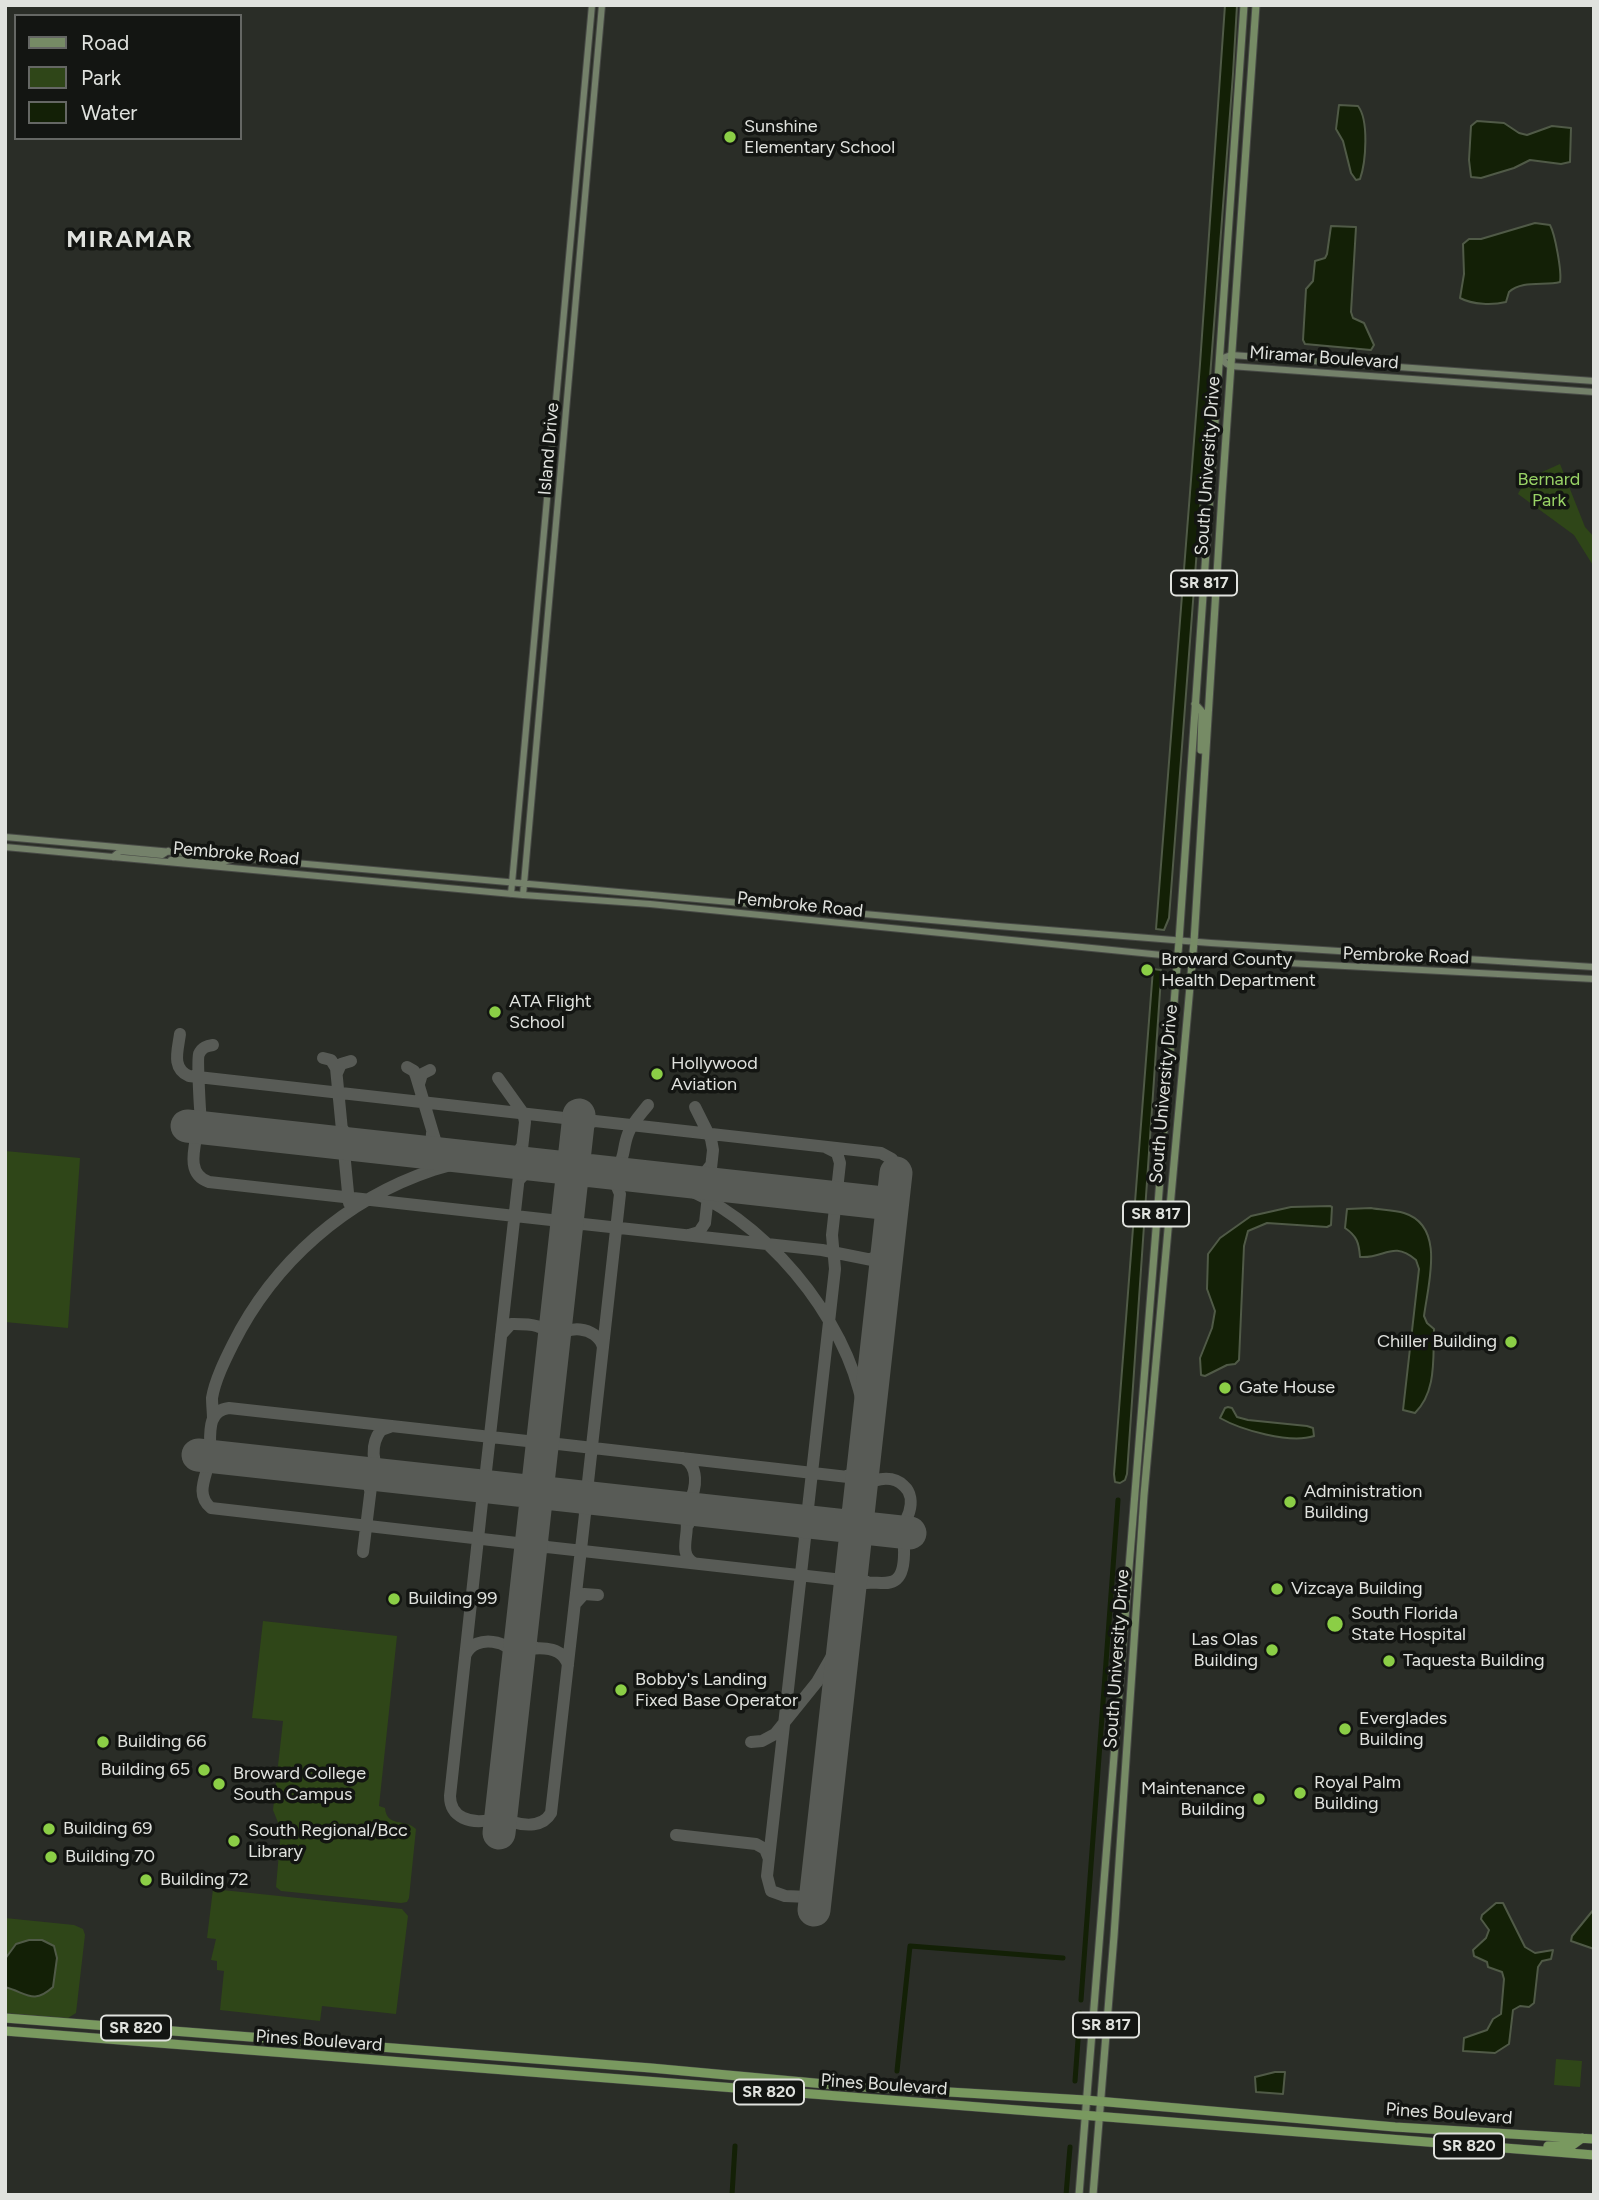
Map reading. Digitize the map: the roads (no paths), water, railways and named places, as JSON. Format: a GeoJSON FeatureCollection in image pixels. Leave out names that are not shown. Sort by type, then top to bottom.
{"type":"FeatureCollection","features":[{"type":"Feature","properties":{"kind":"highway","name":"Pines Boulevard"},"geometry":{"type":"LineString","coordinates":[[5,2018],[847,2086],[1085,2100],[1395,2127],[1594,2139]]}},
{"type":"Feature","properties":{"kind":"highway"},"geometry":{"type":"LineString","coordinates":[[68,2036],[79,2024]]}},
{"type":"Feature","properties":{"kind":"highway","name":"Pines Boulevard"},"geometry":{"type":"LineString","coordinates":[[5,2031],[926,2105],[1594,2155]]}},
{"type":"Feature","properties":{"kind":"highway"},"geometry":{"type":"LineString","coordinates":[[586,2077],[635,2076],[650,2068]]}},
{"type":"Feature","properties":{"kind":"highway"},"geometry":{"type":"LineString","coordinates":[[647,2082],[684,2071]]}},
{"type":"Feature","properties":{"kind":"highway"},"geometry":{"type":"LineString","coordinates":[[868,2100],[922,2099],[926,2097],[927,2091]]}},
{"type":"Feature","properties":{"kind":"highway"},"geometry":{"type":"LineString","coordinates":[[926,2105],[933,2097],[969,2098],[984,2094]]}},
{"type":"Feature","properties":{"kind":"highway"},"geometry":{"type":"LineString","coordinates":[[1220,2125],[1238,2120],[1244,2113]]}},
{"type":"Feature","properties":{"kind":"highway"},"geometry":{"type":"LineString","coordinates":[[1245,2127],[1250,2120],[1298,2123],[1307,2118]]}},
{"type":"Feature","properties":{"kind":"highway"},"geometry":{"type":"LineString","coordinates":[[1500,2148],[1506,2145],[1566,2146],[1582,2138]]}},
{"type":"Feature","properties":{"kind":"main road","name":"Island Drive"},"geometry":{"type":"LineString","coordinates":[[511,894],[592,5]]}},
{"type":"Feature","properties":{"kind":"main road","name":"Island Drive"},"geometry":{"type":"LineString","coordinates":[[523,895],[602,5]]}},
{"type":"Feature","properties":{"kind":"main road","name":"South University Drive"},"geometry":{"type":"LineString","coordinates":[[1085,2100],[1110,1823],[1179,940],[1244,5]]}},
{"type":"Feature","properties":{"kind":"main road","name":"South University Drive"},"geometry":{"type":"LineString","coordinates":[[1099,2101],[1114,1936],[1144,1495],[1194,942],[1230,366],[1256,5]]}},
{"type":"Feature","properties":{"kind":"main road"},"geometry":{"type":"LineString","coordinates":[[1236,135],[1247,151]]}},
{"type":"Feature","properties":{"kind":"main road","name":"Miramar Boulevard"},"geometry":{"type":"LineString","coordinates":[[1220,359],[1231,355],[1594,381]]}},
{"type":"Feature","properties":{"kind":"main road","name":"Miramar Boulevard"},"geometry":{"type":"LineString","coordinates":[[1220,359],[1230,366],[1594,392]]}},
{"type":"Feature","properties":{"kind":"main road"},"geometry":{"type":"LineString","coordinates":[[1195,704],[1202,711],[1201,778],[1204,786]]}},
{"type":"Feature","properties":{"kind":"main road","name":"Pembroke Road"},"geometry":{"type":"LineString","coordinates":[[5,837],[1194,942],[1594,967]]}},
{"type":"Feature","properties":{"kind":"main road","name":"Pembroke Road"},"geometry":{"type":"LineString","coordinates":[[5,847],[804,919],[1177,957],[1594,979]]}},
{"type":"Feature","properties":{"kind":"main road"},"geometry":{"type":"LineString","coordinates":[[113,857],[120,851],[162,855],[170,850]]}},
{"type":"Feature","properties":{"kind":"main road"},"geometry":{"type":"LineString","coordinates":[[166,862],[180,858],[226,862],[236,856]]}},
{"type":"Feature","properties":{"kind":"main road"},"geometry":{"type":"LineString","coordinates":[[1516,962],[1516,975]]}},
{"type":"Feature","properties":{"kind":"main road","name":"SR 817"},"geometry":{"type":"LineString","coordinates":[[1079,2195],[1085,2100]]}},
{"type":"Feature","properties":{"kind":"main road","name":"SR 817"},"geometry":{"type":"LineString","coordinates":[[1093,2195],[1099,2101]]}},
{"type":"Feature","properties":{"kind":"water"},"geometry":{"type":"Polygon","coordinates":[[[1225,5],[1237,5],[1233,74],[1169,918],[1164,930],[1156,929],[1225,5]]]}},
{"type":"Feature","properties":{"kind":"water"},"geometry":{"type":"Polygon","coordinates":[[[1339,105],[1358,106],[1364,121],[1364,162],[1360,179],[1356,180],[1351,173],[1343,141],[1336,129],[1339,105]]]}},
{"type":"Feature","properties":{"kind":"water"},"geometry":{"type":"Polygon","coordinates":[[[1477,121],[1504,123],[1527,135],[1552,126],[1571,128],[1570,162],[1561,164],[1530,160],[1481,178],[1471,177],[1471,126],[1477,121]]]}},
{"type":"Feature","properties":{"kind":"water"},"geometry":{"type":"Polygon","coordinates":[[[1535,223],[1550,225],[1558,253],[1560,282],[1514,288],[1509,292],[1506,302],[1501,303],[1477,303],[1460,298],[1464,274],[1463,244],[1469,239],[1481,239],[1535,223]]]}},
{"type":"Feature","properties":{"kind":"water"},"geometry":{"type":"Polygon","coordinates":[[[1331,226],[1356,227],[1351,312],[1353,318],[1364,323],[1374,345],[1371,350],[1305,344],[1303,340],[1306,289],[1313,281],[1315,261],[1325,258],[1327,254],[1331,226]]]}},
{"type":"Feature","properties":{"kind":"water"},"geometry":{"type":"Polygon","coordinates":[[[1153,969],[1161,970],[1161,977],[1127,1474],[1125,1480],[1120,1483],[1115,1482],[1114,1474],[1153,969]]]}},
{"type":"Feature","properties":{"kind":"water"},"geometry":{"type":"Polygon","coordinates":[[[1330,1206],[1331,1225],[1327,1227],[1267,1223],[1248,1231],[1244,1246],[1239,1360],[1205,1376],[1201,1375],[1200,1358],[1212,1328],[1215,1311],[1207,1289],[1208,1254],[1220,1238],[1251,1216],[1291,1207],[1330,1206]]]}},
{"type":"Feature","properties":{"kind":"water"},"geometry":{"type":"Polygon","coordinates":[[[1371,1208],[1404,1213],[1417,1220],[1430,1243],[1431,1273],[1424,1316],[1434,1329],[1433,1365],[1427,1396],[1415,1413],[1403,1410],[1419,1269],[1416,1260],[1401,1251],[1360,1257],[1357,1240],[1345,1228],[1347,1209],[1371,1208]]]}},
{"type":"Feature","properties":{"kind":"water"},"geometry":{"type":"Polygon","coordinates":[[[1228,1407],[1232,1408],[1237,1417],[1248,1420],[1313,1428],[1314,1436],[1279,1437],[1240,1427],[1220,1418],[1228,1407]]]}},
{"type":"Feature","properties":{"kind":"water"},"geometry":{"type":"Polygon","coordinates":[[[1496,1903],[1503,1903],[1525,1947],[1535,1953],[1553,1950],[1551,1959],[1542,1961],[1538,1967],[1534,2003],[1529,2007],[1520,2006],[1513,2010],[1509,2044],[1495,2053],[1463,2051],[1464,2038],[1487,2030],[1493,2019],[1501,2014],[1504,1979],[1502,1972],[1488,1967],[1487,1962],[1474,1956],[1473,1950],[1486,1938],[1489,1930],[1481,1919],[1482,1915],[1496,1903]]]}},
{"type":"Feature","properties":{"kind":"water"},"geometry":{"type":"Polygon","coordinates":[[[1594,1909],[1594,1949],[1571,1941],[1572,1936],[1594,1909]]]}},
{"type":"Feature","properties":{"kind":"water"},"geometry":{"type":"Polygon","coordinates":[[[42,1940],[54,1946],[57,1958],[53,1987],[35,1996],[5,1987],[5,1959],[16,1944],[42,1940]]]}},
{"type":"Feature","properties":{"kind":"water"},"geometry":{"type":"Polygon","coordinates":[[[1285,2072],[1283,2094],[1256,2092],[1255,2077],[1285,2072]]]}},
{"type":"Feature","properties":{"kind":"waterway"},"geometry":{"type":"LineString","coordinates":[[1081,2000],[1118,1500]]}},
{"type":"Feature","properties":{"kind":"waterway"},"geometry":{"type":"LineString","coordinates":[[897,2071],[910,1946],[1063,1958]]}},
{"type":"Feature","properties":{"kind":"waterway"},"geometry":{"type":"LineString","coordinates":[[1075,2081],[1080,2013]]}},
{"type":"Feature","properties":{"kind":"waterway"},"geometry":{"type":"LineString","coordinates":[[732,2195],[735,2146]]}},
{"type":"Feature","properties":{"kind":"waterway"},"geometry":{"type":"LineString","coordinates":[[1066,2195],[1070,2147]]}},
{"type":"Feature","properties":{"kind":"place","name":"Sunshine Elementary School"},"geometry":{"type":"Point","coordinates":[730,137]}},
{"type":"Feature","properties":{"kind":"place","name":"Broward County Health Department"},"geometry":{"type":"Point","coordinates":[1147,970]}},
{"type":"Feature","properties":{"kind":"place","name":"ATA Flight School"},"geometry":{"type":"Point","coordinates":[495,1012]}},
{"type":"Feature","properties":{"kind":"place","name":"Hollywood Aviation"},"geometry":{"type":"Point","coordinates":[657,1074]}},
{"type":"Feature","properties":{"kind":"place","name":"Chiller Building"},"geometry":{"type":"Point","coordinates":[1511,1342]}},
{"type":"Feature","properties":{"kind":"place","name":"Gate House"},"geometry":{"type":"Point","coordinates":[1225,1388]}},
{"type":"Feature","properties":{"kind":"place","name":"Administration Building"},"geometry":{"type":"Point","coordinates":[1290,1502]}},
{"type":"Feature","properties":{"kind":"place","name":"Vizcaya Building"},"geometry":{"type":"Point","coordinates":[1277,1589]}},
{"type":"Feature","properties":{"kind":"place","name":"Building 99"},"geometry":{"type":"Point","coordinates":[394,1599]}},
{"type":"Feature","properties":{"kind":"place","name":"South Florida State Hospital"},"geometry":{"type":"Point","coordinates":[1335,1624]}},
{"type":"Feature","properties":{"kind":"place","name":"Las Olas Building"},"geometry":{"type":"Point","coordinates":[1272,1650]}},
{"type":"Feature","properties":{"kind":"place","name":"Taquesta Building"},"geometry":{"type":"Point","coordinates":[1389,1661]}},
{"type":"Feature","properties":{"kind":"place","name":"Bobby's Landing Fixed Base Operator"},"geometry":{"type":"Point","coordinates":[621,1690]}},
{"type":"Feature","properties":{"kind":"place","name":"Everglades Building"},"geometry":{"type":"Point","coordinates":[1345,1729]}},
{"type":"Feature","properties":{"kind":"place","name":"Building 66"},"geometry":{"type":"Point","coordinates":[103,1742]}},
{"type":"Feature","properties":{"kind":"place","name":"Building 65"},"geometry":{"type":"Point","coordinates":[204,1770]}},
{"type":"Feature","properties":{"kind":"place","name":"Broward College South Campus"},"geometry":{"type":"Point","coordinates":[219,1784]}},
{"type":"Feature","properties":{"kind":"place","name":"Royal Palm Building"},"geometry":{"type":"Point","coordinates":[1300,1793]}},
{"type":"Feature","properties":{"kind":"place","name":"Maintenance Building"},"geometry":{"type":"Point","coordinates":[1259,1799]}},
{"type":"Feature","properties":{"kind":"place","name":"Building 69"},"geometry":{"type":"Point","coordinates":[49,1829]}},
{"type":"Feature","properties":{"kind":"place","name":"South Regional/Bcc Library"},"geometry":{"type":"Point","coordinates":[234,1841]}},
{"type":"Feature","properties":{"kind":"place","name":"Building 70"},"geometry":{"type":"Point","coordinates":[51,1857]}},
{"type":"Feature","properties":{"kind":"place","name":"Building 72"},"geometry":{"type":"Point","coordinates":[146,1880]}},
{"type":"Feature","properties":{"kind":"district","name":"MIRAMAR"},"geometry":{"type":"Point","coordinates":[130,240]}},
{"type":"Feature","properties":{"kind":"park label","name":"Bernard Park"},"geometry":{"type":"Point","coordinates":[1549,490]}}]}
